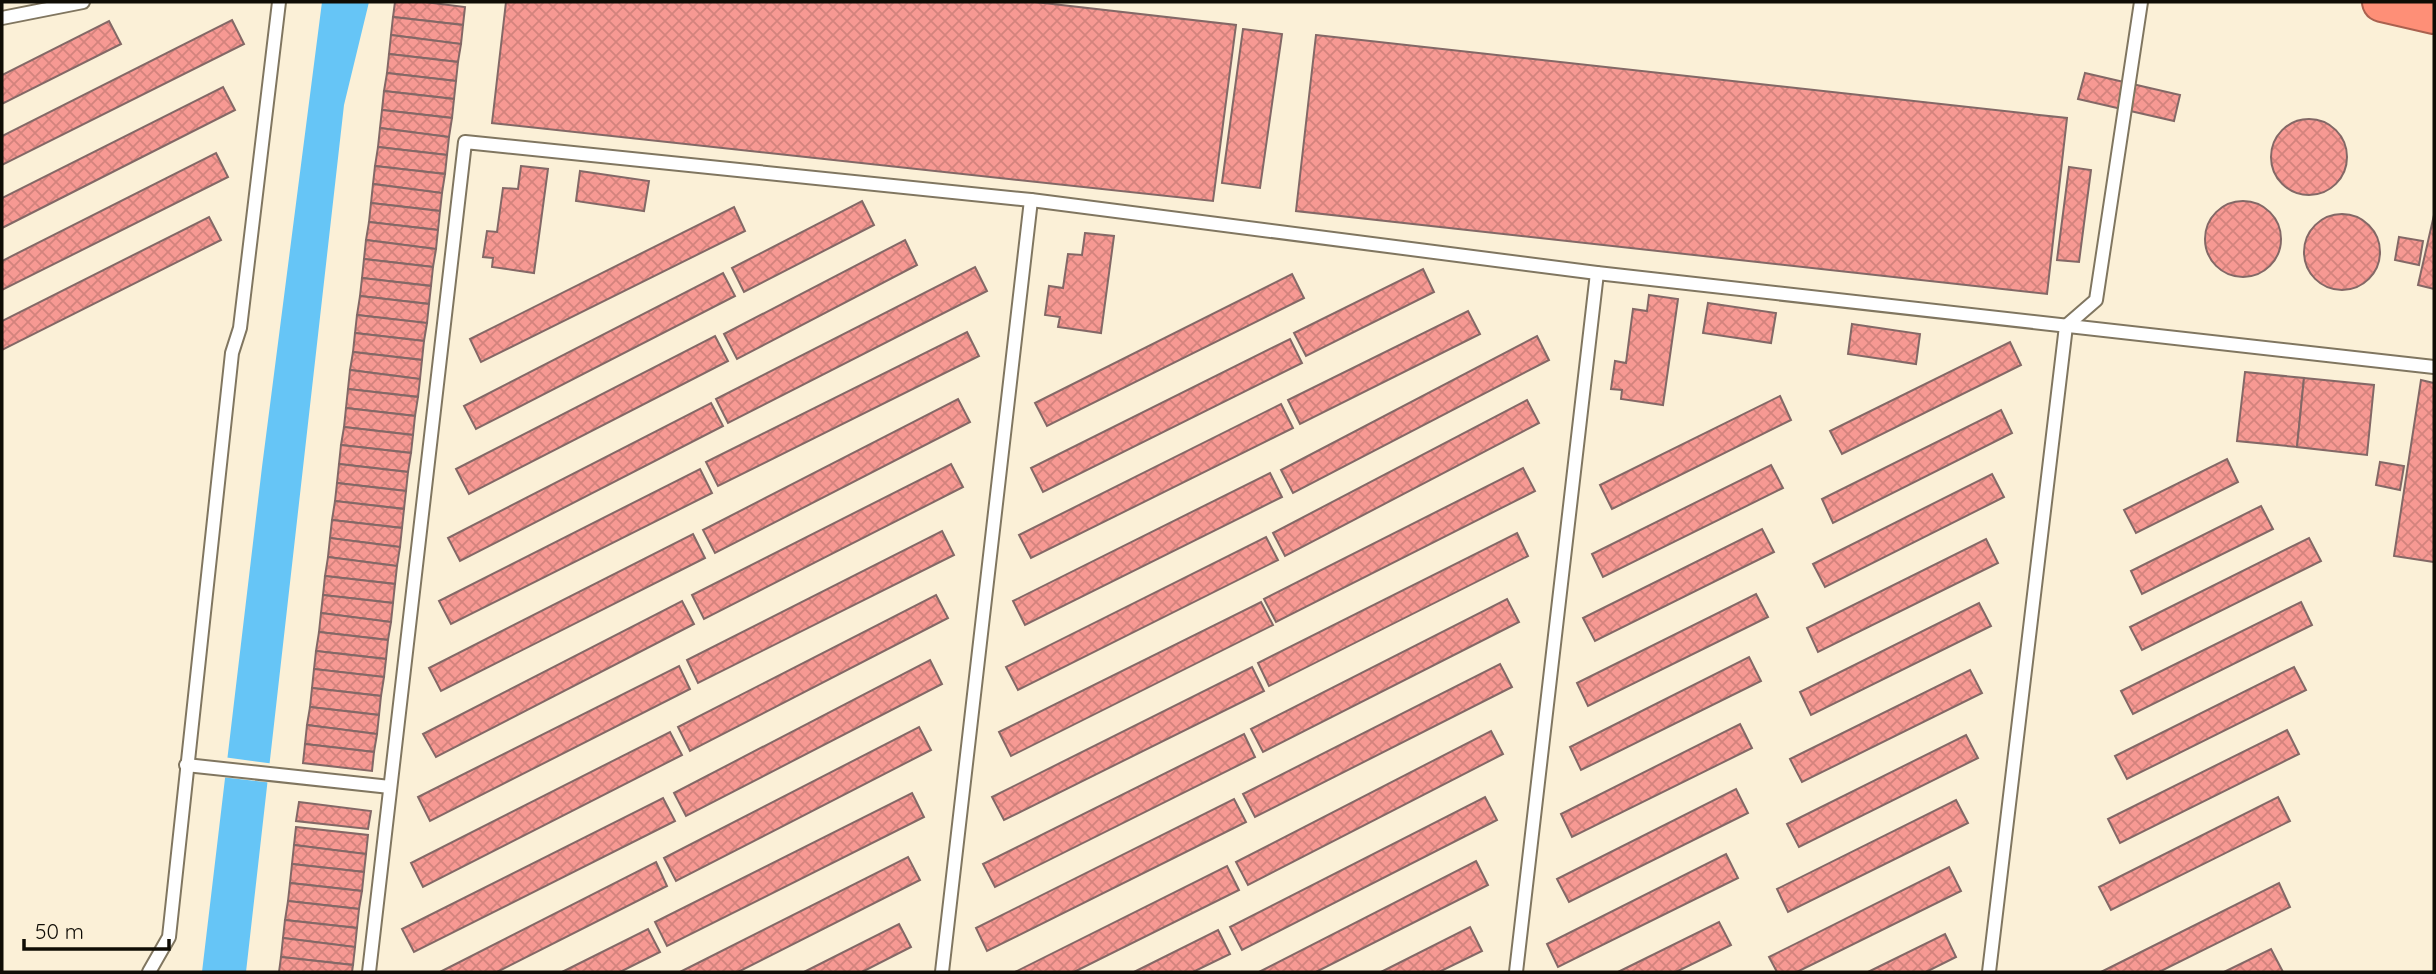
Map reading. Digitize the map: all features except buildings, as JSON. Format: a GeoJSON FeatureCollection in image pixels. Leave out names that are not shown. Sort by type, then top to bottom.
{"type":"FeatureCollection","features":[{"type":"Feature","properties":{"kind":"highway"},"geometry":{"type":"LineString","coordinates":[[2382,2],[2434,15]]}},
{"type":"Feature","properties":{"kind":"lane"},"geometry":{"type":"LineString","coordinates":[[2,18],[83,2]]}},
{"type":"Feature","properties":{"kind":"lane"},"geometry":{"type":"LineString","coordinates":[[149,972],[169,937],[232,353],[240,328],[279,2]]}},
{"type":"Feature","properties":{"kind":"lane"},"geometry":{"type":"LineString","coordinates":[[1989,972],[2066,326],[2096,300],[2141,2]]}},
{"type":"Feature","properties":{"kind":"lane"},"geometry":{"type":"LineString","coordinates":[[369,972],[466,142],[1031,200],[1597,274],[2434,367]]}},
{"type":"Feature","properties":{"kind":"lane"},"geometry":{"type":"LineString","coordinates":[[942,972],[1031,200]]}},
{"type":"Feature","properties":{"kind":"lane"},"geometry":{"type":"LineString","coordinates":[[1516,972],[1597,274]]}},
{"type":"Feature","properties":{"kind":"lane"},"geometry":{"type":"LineString","coordinates":[[186,765],[390,787]]}},
{"type":"Feature","properties":{"kind":"water"},"geometry":{"type":"Polygon","coordinates":[[[322,2],[369,2],[344,105],[246,972],[202,972],[262,467],[322,2]]]}},
{"type":"Feature","properties":{"kind":"pier"},"geometry":{"type":"Polygon","coordinates":[[[223,757],[275,764],[273,783],[221,777],[223,757]]]}}]}
